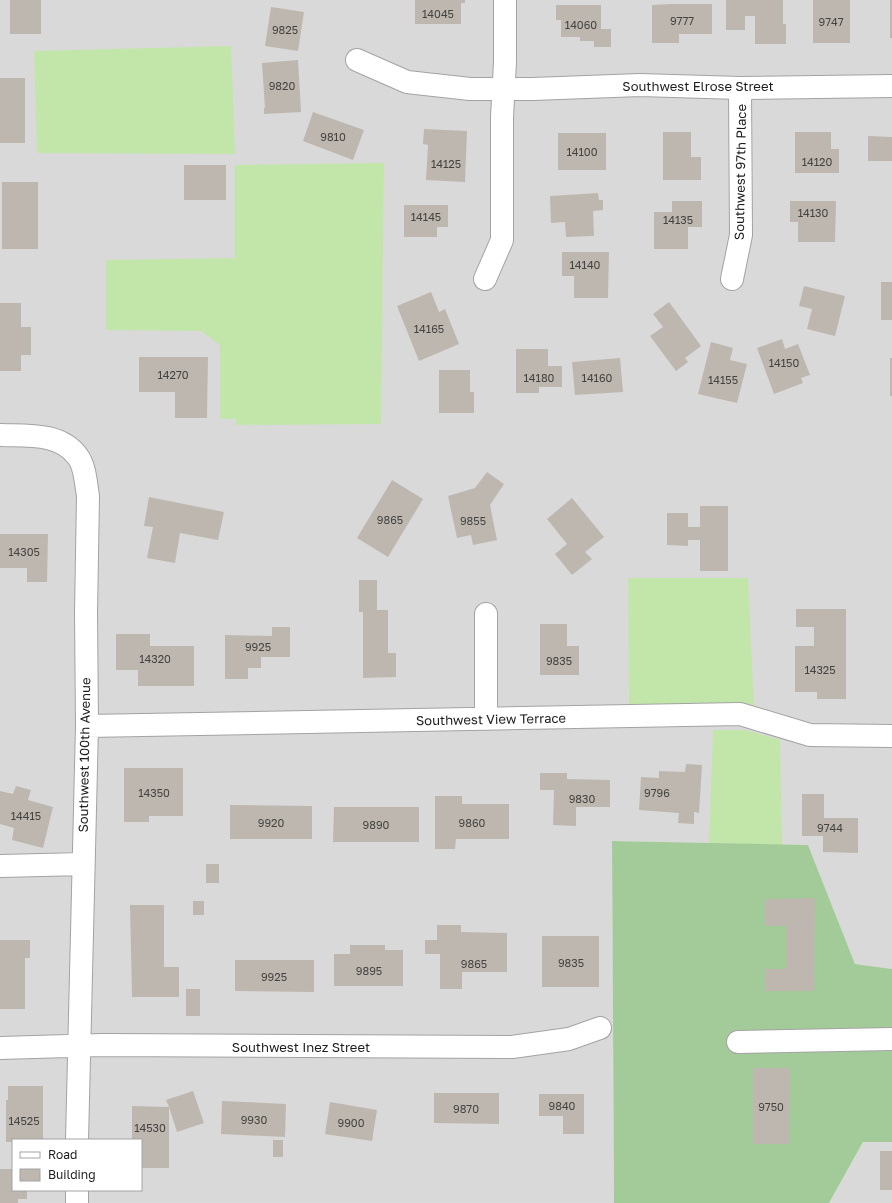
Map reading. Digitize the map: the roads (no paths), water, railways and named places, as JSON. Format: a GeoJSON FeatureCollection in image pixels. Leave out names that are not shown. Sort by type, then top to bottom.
{"type":"FeatureCollection","features":[{"type":"Feature","properties":{"kind":"street"},"geometry":{"type":"LineString","coordinates":[[485,279],[502,240],[505,0]]}},
{"type":"Feature","properties":{"kind":"street","name":"Southwest Elrose Street"},"geometry":{"type":"LineString","coordinates":[[357,60],[407,82],[470,89],[533,89],[640,85],[740,88],[892,86]]}},
{"type":"Feature","properties":{"kind":"street","name":"Southwest 97th Place"},"geometry":{"type":"LineString","coordinates":[[732,279],[741,235],[740,88]]}},
{"type":"Feature","properties":{"kind":"street","name":"Southwest 100th Avenue"},"geometry":{"type":"LineString","coordinates":[[0,435],[41,436],[68,447],[79,457],[86,480],[88,496],[86,613],[87,726],[77,1139]]}},
{"type":"Feature","properties":{"kind":"street"},"geometry":{"type":"LineString","coordinates":[[486,614],[486,719]]}},
{"type":"Feature","properties":{"kind":"street","name":"Southwest View Terrace"},"geometry":{"type":"LineString","coordinates":[[87,726],[740,714],[810,735],[892,736]]}},
{"type":"Feature","properties":{"kind":"street"},"geometry":{"type":"LineString","coordinates":[[0,866],[83,864]]}},
{"type":"Feature","properties":{"kind":"street","name":"Southwest Inez Street"},"geometry":{"type":"LineString","coordinates":[[0,1048],[79,1046],[512,1047],[569,1039],[600,1028]]}},
{"type":"Feature","properties":{"kind":"street"},"geometry":{"type":"LineString","coordinates":[[738,1042],[892,1039]]}},
{"type":"Feature","properties":{"kind":"street"},"geometry":{"type":"LineString","coordinates":[[77,1191],[77,1203]]}}]}
